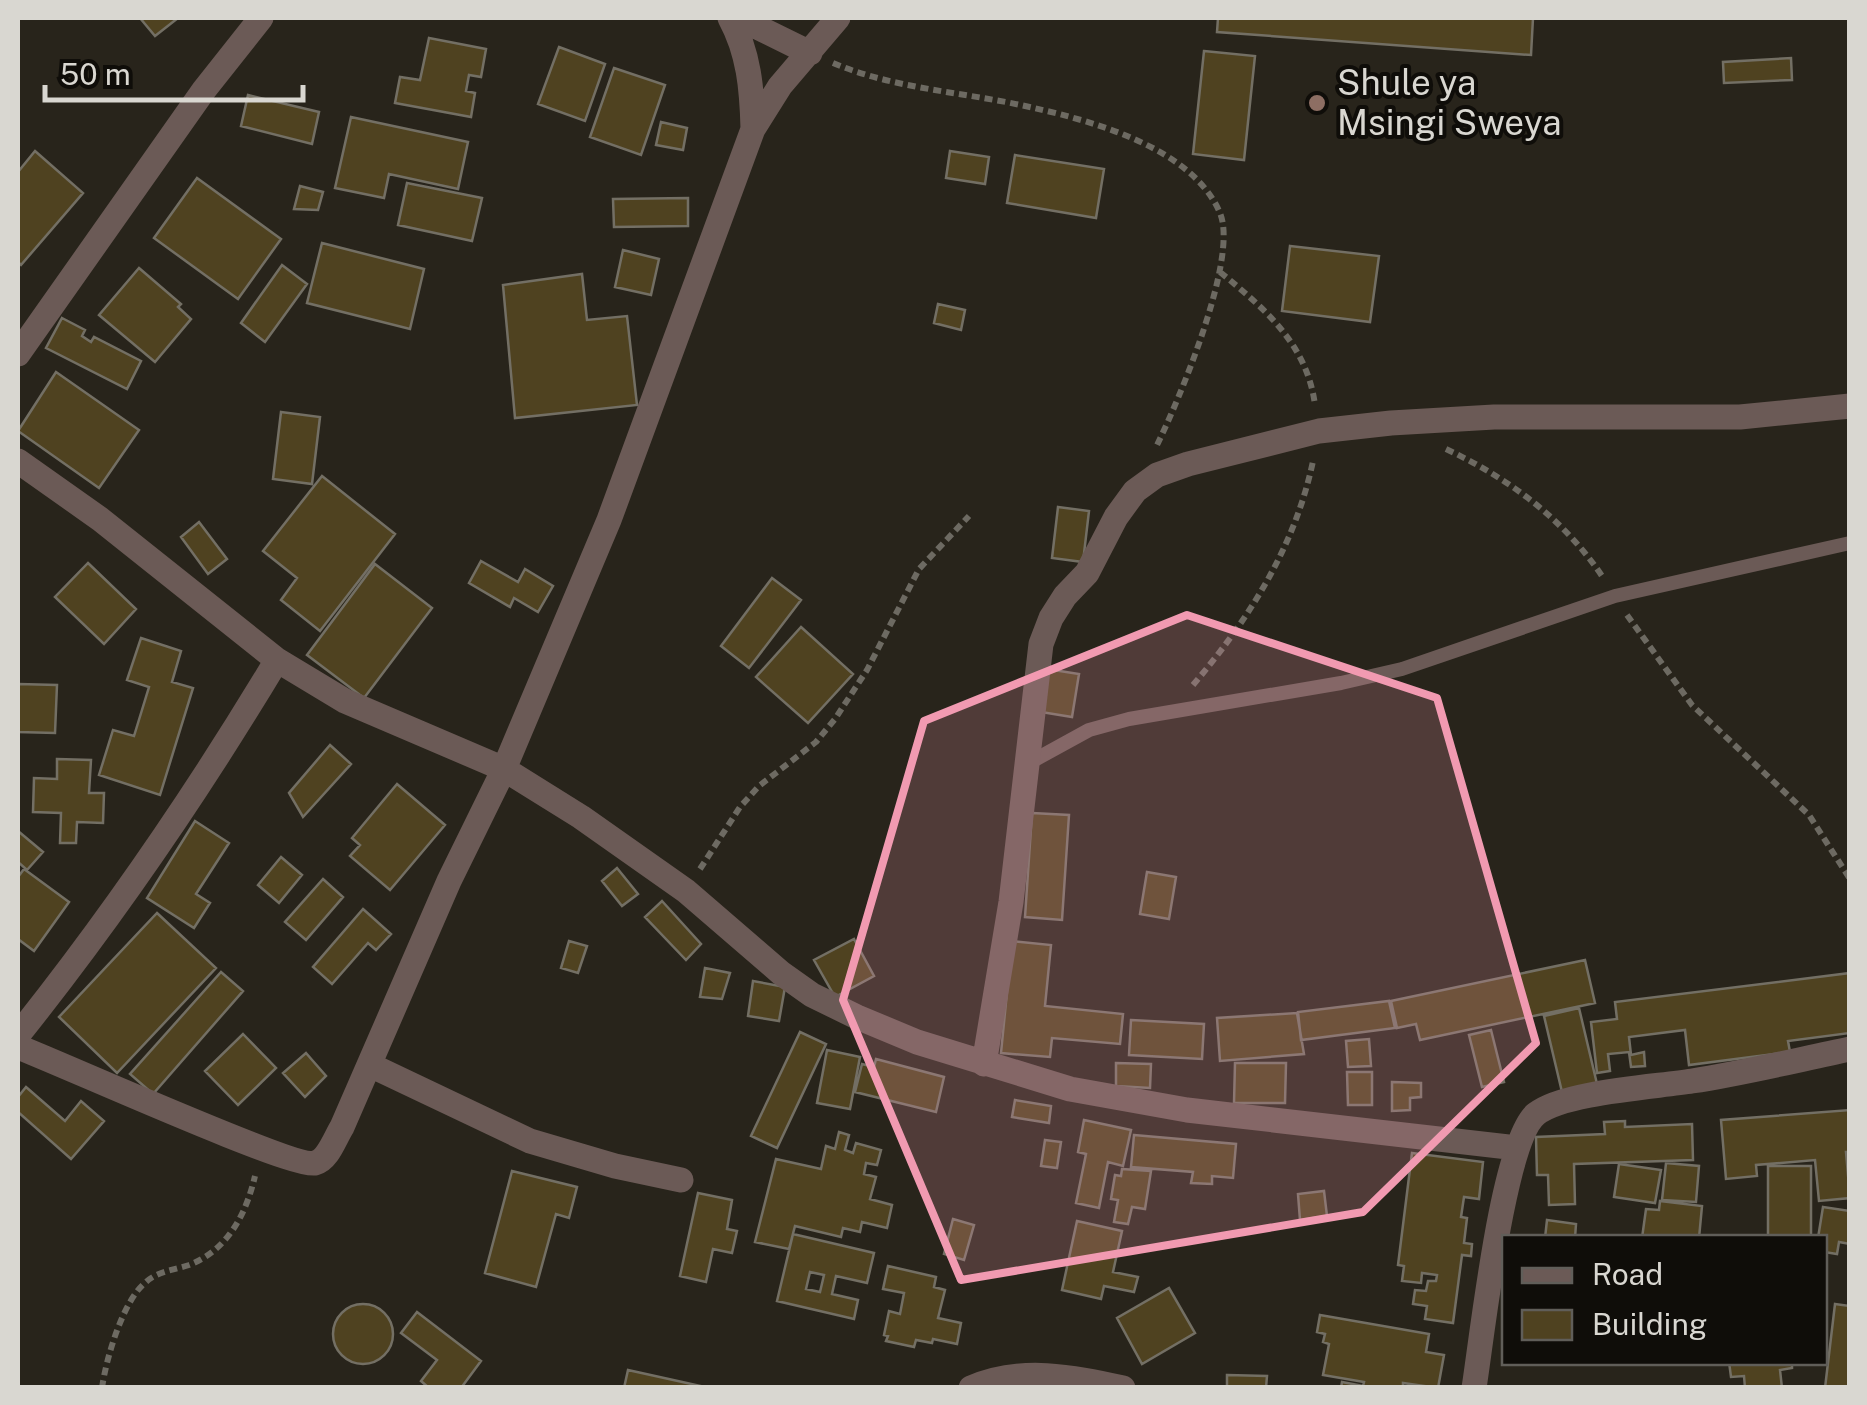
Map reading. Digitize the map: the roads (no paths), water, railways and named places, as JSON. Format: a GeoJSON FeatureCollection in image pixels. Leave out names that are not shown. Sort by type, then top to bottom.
{"type":"FeatureCollection","features":[{"type":"Feature","properties":{"kind":"street"},"geometry":{"type":"LineString","coordinates":[[18,354],[204,90],[262,18]]}},
{"type":"Feature","properties":{"kind":"street"},"geometry":{"type":"LineString","coordinates":[[730,18],[743,42],[752,84],[753,129]]}},
{"type":"Feature","properties":{"kind":"street"},"geometry":{"type":"LineString","coordinates":[[739,18],[810,53]]}},
{"type":"Feature","properties":{"kind":"street"},"geometry":{"type":"LineString","coordinates":[[18,1047],[262,1149],[306,1163],[317,1163],[325,1156],[342,1127],[449,881],[504,769],[636,449],[753,129],[780,86],[838,18]]}},
{"type":"Feature","properties":{"kind":"street"},"geometry":{"type":"LineString","coordinates":[[984,1064],[1029,763],[1041,644],[1051,618],[1087,572],[1116,517],[1135,491],[1188,464],[1319,431],[1494,417],[1740,417],[1850,406]]}},
{"type":"Feature","properties":{"kind":"street"},"geometry":{"type":"LineString","coordinates":[[18,461],[100,519],[276,660],[346,701],[504,769],[581,817],[686,890],[812,995],[917,1042],[1070,1089],[1186,1110],[1516,1148]]}},
{"type":"Feature","properties":{"kind":"street"},"geometry":{"type":"LineString","coordinates":[[18,1035],[78,959],[215,763],[276,660]]}},
{"type":"Feature","properties":{"kind":"street"},"geometry":{"type":"LineString","coordinates":[[1474,1388],[1516,1148],[1535,1114],[1563,1102],[1850,1050]]}},
{"type":"Feature","properties":{"kind":"street"},"geometry":{"type":"LineString","coordinates":[[370,1064],[530,1141],[582,1158],[681,1180]]}},
{"type":"Feature","properties":{"kind":"street"},"geometry":{"type":"LineString","coordinates":[[970,1388],[992,1378],[1057,1374],[1123,1388]]}},
{"type":"Feature","properties":{"kind":"lane"},"geometry":{"type":"LineString","coordinates":[[1029,763],[1089,730],[1172,710],[1402,669],[1615,596],[1850,543]]}},
{"type":"Feature","properties":{"kind":"place","name":"Shule ya Msingi Sweya"},"geometry":{"type":"Point","coordinates":[1317,103]}}]}
